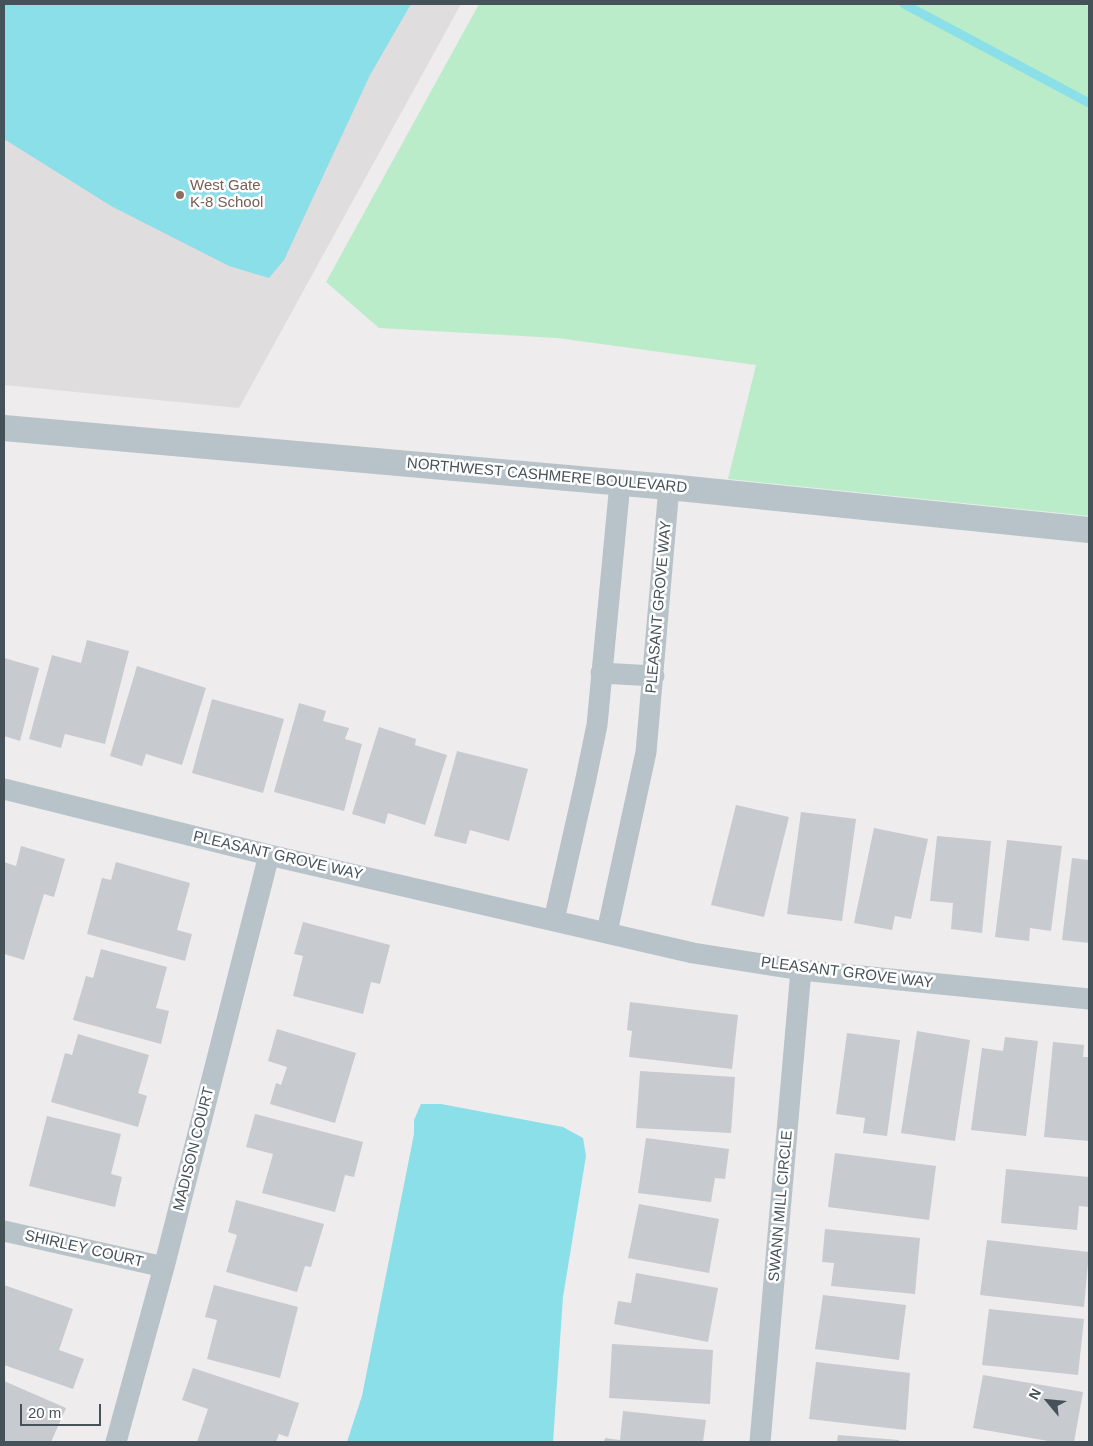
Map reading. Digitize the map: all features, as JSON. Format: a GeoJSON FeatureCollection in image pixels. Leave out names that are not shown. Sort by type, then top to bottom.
{"type":"FeatureCollection","features":[{"type":"Feature","properties":{"kind":"street","name":"NORTHWEST CASHMERE BOULEVARD"},"geometry":{"type":"LineString","coordinates":[[4,428],[669,487],[1089,530]]}},
{"type":"Feature","properties":{"kind":"street"},"geometry":{"type":"LineString","coordinates":[[554,920],[586,783],[597,725],[620,483]]}},
{"type":"Feature","properties":{"kind":"street","name":"PLEASANT GROVE WAY"},"geometry":{"type":"LineString","coordinates":[[607,932],[646,752],[669,487]]}},
{"type":"Feature","properties":{"kind":"street"},"geometry":{"type":"LineString","coordinates":[[601,673],[654,676]]}},
{"type":"Feature","properties":{"kind":"street","name":"PLEASANT GROVE WAY"},"geometry":{"type":"LineString","coordinates":[[4,790],[269,855],[693,953],[801,970],[1089,999]]}},
{"type":"Feature","properties":{"kind":"street","name":"MADISON COURT"},"geometry":{"type":"LineString","coordinates":[[116,1442],[164,1267],[269,855]]}},
{"type":"Feature","properties":{"kind":"street","name":"SWANN MILL CIRCLE"},"geometry":{"type":"LineString","coordinates":[[760,1442],[801,970]]}},
{"type":"Feature","properties":{"kind":"street","name":"SHIRLEY COURT"},"geometry":{"type":"LineString","coordinates":[[4,1231],[164,1267]]}},
{"type":"Feature","properties":{"kind":"shaded area","name":"West Gate K-8 School"},"geometry":{"type":"Polygon","coordinates":[[[4,4],[461,4],[239,408],[4,385],[4,4]]]}},
{"type":"Feature","properties":{"kind":"green space"},"geometry":{"type":"Polygon","coordinates":[[[479,4],[1084,4],[1089,7],[1089,516],[728,479],[756,365],[557,338],[379,328],[326,282],[479,4]]]}},
{"type":"Feature","properties":{"kind":"water"},"geometry":{"type":"Polygon","coordinates":[[[4,4],[411,4],[370,75],[284,260],[269,278],[229,266],[111,206],[4,139],[4,4]]]}},
{"type":"Feature","properties":{"kind":"water"},"geometry":{"type":"Polygon","coordinates":[[[421,1104],[441,1104],[563,1127],[583,1138],[586,1156],[563,1297],[553,1442],[347,1442],[362,1396],[414,1134],[414,1120],[421,1104]]]}},
{"type":"Feature","properties":{"kind":"building"},"geometry":{"type":"Polygon","coordinates":[[[87,640],[129,651],[105,744],[65,734],[61,748],[29,739],[52,655],[81,663],[87,640]]]}},
{"type":"Feature","properties":{"kind":"building"},"geometry":{"type":"Polygon","coordinates":[[[4,658],[39,668],[20,741],[4,736],[4,658]]]}},
{"type":"Feature","properties":{"kind":"building"},"geometry":{"type":"Polygon","coordinates":[[[137,666],[206,688],[182,765],[146,754],[142,766],[110,756],[137,666]]]}},
{"type":"Feature","properties":{"kind":"building"},"geometry":{"type":"Polygon","coordinates":[[[212,699],[284,719],[263,793],[192,773],[212,699]]]}},
{"type":"Feature","properties":{"kind":"building"},"geometry":{"type":"Polygon","coordinates":[[[299,703],[326,711],[323,721],[349,728],[345,739],[362,744],[344,811],[274,792],[299,703]]]}},
{"type":"Feature","properties":{"kind":"building"},"geometry":{"type":"Polygon","coordinates":[[[379,727],[416,739],[415,745],[447,755],[425,825],[388,813],[385,824],[352,814],[379,727]]]}},
{"type":"Feature","properties":{"kind":"building"},"geometry":{"type":"Polygon","coordinates":[[[457,751],[528,769],[509,841],[470,830],[466,844],[434,836],[457,751]]]}},
{"type":"Feature","properties":{"kind":"building"},"geometry":{"type":"Polygon","coordinates":[[[736,805],[789,817],[764,917],[711,905],[736,805]]]}},
{"type":"Feature","properties":{"kind":"building"},"geometry":{"type":"Polygon","coordinates":[[[801,812],[856,819],[842,921],[787,914],[801,812]]]}},
{"type":"Feature","properties":{"kind":"building"},"geometry":{"type":"Polygon","coordinates":[[[874,828],[928,839],[911,919],[895,916],[892,930],[854,923],[874,828]]]}},
{"type":"Feature","properties":{"kind":"building"},"geometry":{"type":"Polygon","coordinates":[[[937,836],[991,841],[982,933],[951,929],[953,903],[930,901],[937,836]]]}},
{"type":"Feature","properties":{"kind":"building"},"geometry":{"type":"Polygon","coordinates":[[[1007,840],[1062,846],[1051,931],[1030,928],[1029,941],[995,937],[1007,840]]]}},
{"type":"Feature","properties":{"kind":"building"},"geometry":{"type":"Polygon","coordinates":[[[21,846],[65,859],[54,897],[44,894],[24,960],[4,954],[4,862],[16,866],[21,846]]]}},
{"type":"Feature","properties":{"kind":"building"},"geometry":{"type":"Polygon","coordinates":[[[1072,858],[1089,860],[1089,943],[1062,940],[1072,858]]]}},
{"type":"Feature","properties":{"kind":"building"},"geometry":{"type":"Polygon","coordinates":[[[116,862],[190,883],[177,930],[192,934],[185,961],[87,934],[102,878],[111,880],[116,862]]]}},
{"type":"Feature","properties":{"kind":"building"},"geometry":{"type":"Polygon","coordinates":[[[303,922],[390,945],[380,984],[371,982],[363,1014],[293,996],[303,956],[294,954],[303,922]]]}},
{"type":"Feature","properties":{"kind":"building"},"geometry":{"type":"Polygon","coordinates":[[[101,949],[167,967],[156,1008],[169,1011],[161,1044],[73,1020],[86,976],[93,978],[101,949]]]}},
{"type":"Feature","properties":{"kind":"building"},"geometry":{"type":"Polygon","coordinates":[[[630,1002],[738,1015],[732,1069],[629,1057],[632,1031],[627,1030],[630,1002]]]}},
{"type":"Feature","properties":{"kind":"building"},"geometry":{"type":"Polygon","coordinates":[[[277,1029],[356,1053],[335,1123],[270,1104],[276,1083],[281,1085],[287,1067],[268,1061],[277,1029]]]}},
{"type":"Feature","properties":{"kind":"building"},"geometry":{"type":"Polygon","coordinates":[[[917,1031],[970,1040],[955,1141],[901,1133],[917,1031]]]}},
{"type":"Feature","properties":{"kind":"building"},"geometry":{"type":"Polygon","coordinates":[[[847,1033],[900,1040],[887,1136],[863,1133],[865,1118],[836,1114],[847,1033]]]}},
{"type":"Feature","properties":{"kind":"building"},"geometry":{"type":"Polygon","coordinates":[[[78,1034],[149,1055],[138,1093],[147,1096],[138,1127],[51,1102],[65,1053],[72,1055],[78,1034]]]}},
{"type":"Feature","properties":{"kind":"building"},"geometry":{"type":"Polygon","coordinates":[[[1005,1037],[1038,1041],[1026,1136],[971,1130],[982,1048],[1003,1051],[1005,1037]]]}},
{"type":"Feature","properties":{"kind":"building"},"geometry":{"type":"Polygon","coordinates":[[[1053,1042],[1084,1045],[1083,1057],[1089,1057],[1089,1141],[1044,1137],[1053,1042]]]}},
{"type":"Feature","properties":{"kind":"building"},"geometry":{"type":"Polygon","coordinates":[[[640,1071],[735,1077],[731,1133],[636,1128],[640,1071]]]}},
{"type":"Feature","properties":{"kind":"building"},"geometry":{"type":"Polygon","coordinates":[[[255,1114],[363,1142],[354,1177],[345,1175],[335,1212],[262,1193],[273,1154],[246,1147],[255,1114]]]}},
{"type":"Feature","properties":{"kind":"building"},"geometry":{"type":"Polygon","coordinates":[[[47,1116],[121,1134],[111,1174],[122,1177],[115,1207],[29,1186],[47,1116]]]}},
{"type":"Feature","properties":{"kind":"building"},"geometry":{"type":"Polygon","coordinates":[[[646,1138],[729,1149],[725,1179],[715,1178],[711,1202],[638,1193],[646,1138]]]}},
{"type":"Feature","properties":{"kind":"building"},"geometry":{"type":"Polygon","coordinates":[[[835,1153],[936,1166],[929,1220],[828,1207],[835,1153]]]}},
{"type":"Feature","properties":{"kind":"building"},"geometry":{"type":"Polygon","coordinates":[[[1006,1169],[1089,1177],[1089,1207],[1079,1206],[1077,1230],[1001,1223],[1006,1169]]]}},
{"type":"Feature","properties":{"kind":"building"},"geometry":{"type":"Polygon","coordinates":[[[236,1200],[324,1224],[311,1267],[305,1266],[297,1292],[226,1272],[237,1235],[228,1232],[236,1200]]]}},
{"type":"Feature","properties":{"kind":"building"},"geometry":{"type":"Polygon","coordinates":[[[639,1204],[719,1219],[709,1273],[628,1258],[639,1204]]]}},
{"type":"Feature","properties":{"kind":"building"},"geometry":{"type":"Polygon","coordinates":[[[825,1229],[920,1238],[915,1294],[831,1286],[834,1263],[822,1262],[825,1229]]]}},
{"type":"Feature","properties":{"kind":"building"},"geometry":{"type":"Polygon","coordinates":[[[987,1240],[1089,1252],[1084,1307],[980,1295],[987,1240]]]}},
{"type":"Feature","properties":{"kind":"building"},"geometry":{"type":"Polygon","coordinates":[[[636,1273],[718,1288],[708,1342],[614,1324],[618,1301],[631,1303],[636,1273]]]}},
{"type":"Feature","properties":{"kind":"building"},"geometry":{"type":"Polygon","coordinates":[[[4,1285],[73,1309],[59,1350],[84,1359],[73,1389],[4,1365],[4,1285]]]}},
{"type":"Feature","properties":{"kind":"building"},"geometry":{"type":"Polygon","coordinates":[[[214,1285],[298,1307],[280,1378],[207,1359],[217,1320],[205,1317],[214,1285]]]}},
{"type":"Feature","properties":{"kind":"building"},"geometry":{"type":"Polygon","coordinates":[[[823,1295],[906,1305],[899,1360],[815,1349],[823,1295]]]}},
{"type":"Feature","properties":{"kind":"building"},"geometry":{"type":"Polygon","coordinates":[[[989,1309],[1084,1319],[1078,1375],[982,1365],[989,1309]]]}},
{"type":"Feature","properties":{"kind":"building"},"geometry":{"type":"Polygon","coordinates":[[[612,1344],[713,1350],[710,1404],[609,1398],[612,1344]]]}},
{"type":"Feature","properties":{"kind":"building"},"geometry":{"type":"Polygon","coordinates":[[[816,1362],[910,1373],[906,1430],[809,1419],[816,1362]]]}},
{"type":"Feature","properties":{"kind":"building"},"geometry":{"type":"Polygon","coordinates":[[[193,1368],[299,1403],[288,1437],[279,1434],[276,1442],[197,1442],[208,1409],[182,1400],[193,1368]]]}},
{"type":"Feature","properties":{"kind":"building"},"geometry":{"type":"Polygon","coordinates":[[[983,1375],[1083,1392],[1074,1442],[1054,1442],[973,1428],[983,1375]]]}},
{"type":"Feature","properties":{"kind":"building"},"geometry":{"type":"Polygon","coordinates":[[[4,1381],[66,1408],[51,1442],[4,1442],[4,1381]]]}},
{"type":"Feature","properties":{"kind":"building"},"geometry":{"type":"Polygon","coordinates":[[[623,1411],[706,1420],[703,1442],[604,1442],[605,1438],[620,1440],[623,1411]]]}},
{"type":"Feature","properties":{"kind":"building"},"geometry":{"type":"Polygon","coordinates":[[[838,1435],[899,1440],[899,1442],[837,1442],[838,1435]]]}},
{"type":"Feature","properties":{"kind":"waterway"},"geometry":{"type":"LineString","coordinates":[[904,4],[1089,103]]}},
{"type":"Feature","properties":{"kind":"place","name":"West Gate K-8 School"},"geometry":{"type":"Point","coordinates":[180,195]}}]}
